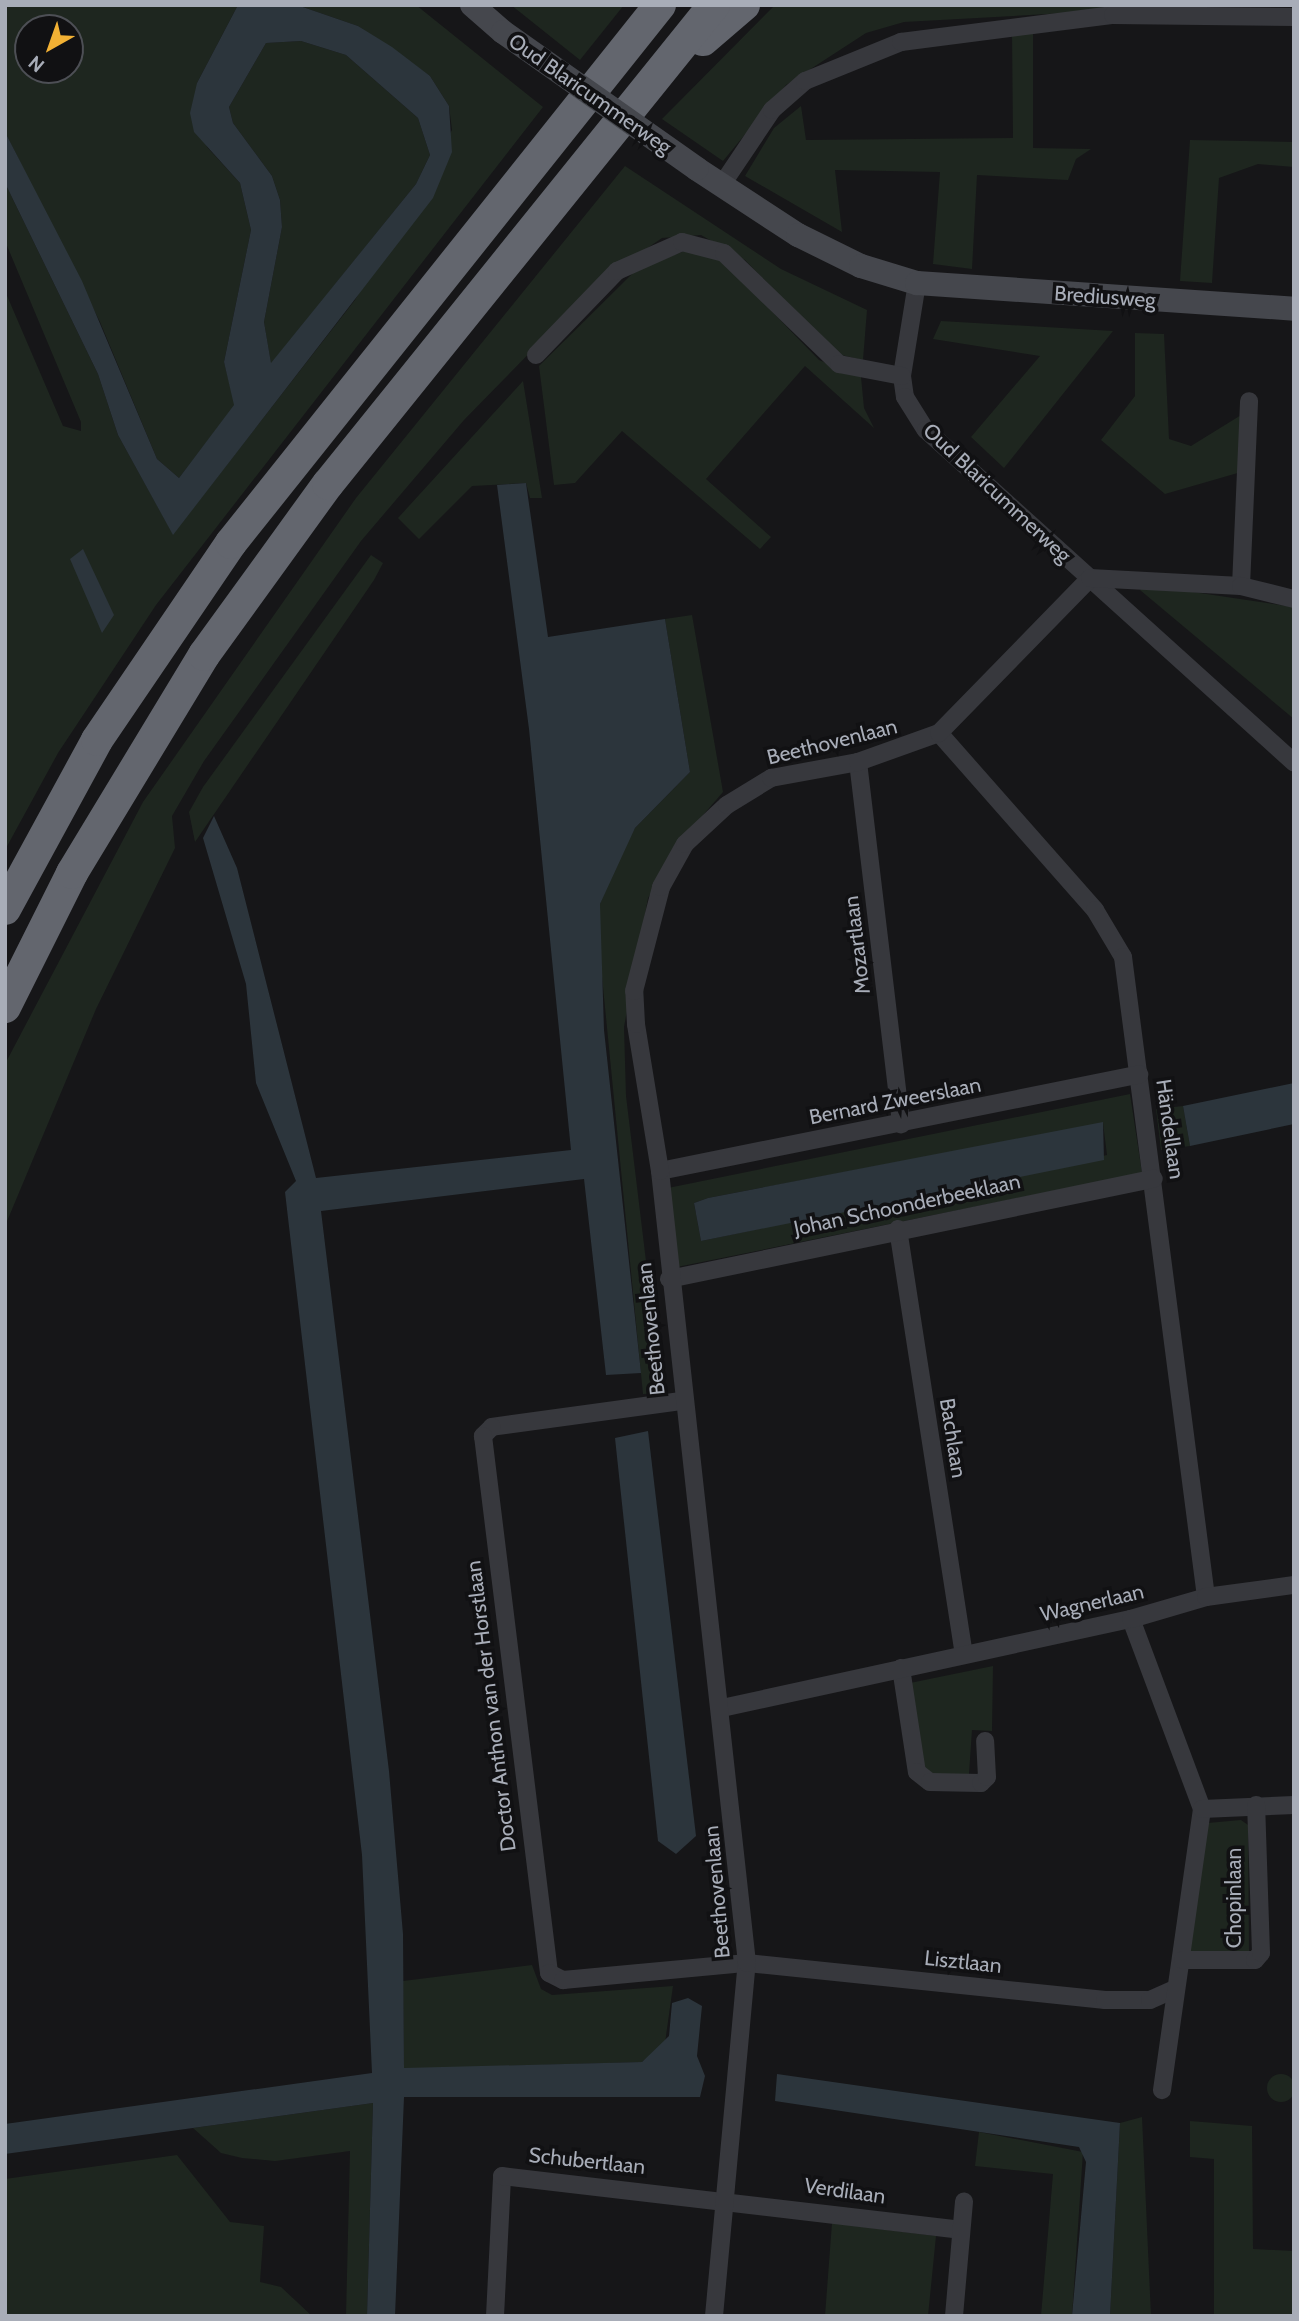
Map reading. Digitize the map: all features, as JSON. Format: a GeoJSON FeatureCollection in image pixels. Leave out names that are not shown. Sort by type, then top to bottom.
{"type":"FeatureCollection","features":[{"type":"Feature","properties":{"kind":"highway"},"geometry":{"type":"LineString","coordinates":[[5,909],[97,740],[231,543],[660,5]]}},
{"type":"Feature","properties":{"kind":"highway"},"geometry":{"type":"LineString","coordinates":[[5,1007],[72,873],[204,655],[337,473],[713,5]]}},
{"type":"Feature","properties":{"kind":"highway"},"geometry":{"type":"LineString","coordinates":[[646,89],[744,5]]}},
{"type":"Feature","properties":{"kind":"main road","name":"Oud Blaricummerweg"},"geometry":{"type":"LineString","coordinates":[[472,5],[503,32],[721,186],[861,266],[917,283]]}},
{"type":"Feature","properties":{"kind":"main road","name":"Brediusweg"},"geometry":{"type":"LineString","coordinates":[[917,283],[1294,309]]}},
{"type":"Feature","properties":{"kind":"street"},"geometry":{"type":"LineString","coordinates":[[721,186],[772,110],[805,81],[901,42],[1113,15],[1294,17]]}},
{"type":"Feature","properties":{"kind":"street"},"geometry":{"type":"LineString","coordinates":[[536,355],[617,271],[682,242],[724,253],[839,365],[902,376]]}},
{"type":"Feature","properties":{"kind":"street","name":"Oud Blaricummerweg"},"geometry":{"type":"LineString","coordinates":[[917,283],[902,376],[905,397],[926,430],[1294,762]]}},
{"type":"Feature","properties":{"kind":"street"},"geometry":{"type":"LineString","coordinates":[[1241,586],[1249,401]]}},
{"type":"Feature","properties":{"kind":"street"},"geometry":{"type":"LineString","coordinates":[[1090,578],[1241,586],[1294,599]]}},
{"type":"Feature","properties":{"kind":"street","name":"Beethovenlaan"},"geometry":{"type":"LineString","coordinates":[[714,2316],[747,1963],[722,1708],[681,1401],[660,1171],[634,991],[661,887],[685,844],[727,805],[771,778],[858,762],[939,733],[1090,578]]}},
{"type":"Feature","properties":{"kind":"street","name":"Händellaan"},"geometry":{"type":"LineString","coordinates":[[939,733],[1095,910],[1124,957],[1206,1597]]}},
{"type":"Feature","properties":{"kind":"street","name":"Mozartlaan"},"geometry":{"type":"LineString","coordinates":[[858,762],[901,1124]]}},
{"type":"Feature","properties":{"kind":"street","name":"Bernard Zweerslaan"},"geometry":{"type":"LineString","coordinates":[[660,1171],[1139,1074]]}},
{"type":"Feature","properties":{"kind":"street","name":"Johan Schoonderbeeklaan"},"geometry":{"type":"LineString","coordinates":[[669,1279],[898,1228],[1154,1179]]}},
{"type":"Feature","properties":{"kind":"street","name":"Bachlaan"},"geometry":{"type":"LineString","coordinates":[[898,1228],[964,1654]]}},
{"type":"Feature","properties":{"kind":"street","name":"Doctor Anthon van der Horstlaan"},"geometry":{"type":"LineString","coordinates":[[681,1401],[492,1427],[483,1436],[543,1962],[563,1980],[747,1963]]}},
{"type":"Feature","properties":{"kind":"street","name":"Wagnerlaan"},"geometry":{"type":"LineString","coordinates":[[722,1708],[1131,1619],[1206,1597],[1294,1585]]}},
{"type":"Feature","properties":{"kind":"street","name":"Chopinlaan"},"geometry":{"type":"LineString","coordinates":[[1131,1619],[1202,1809],[1183,1960],[1172,1990],[1162,2090]]}},
{"type":"Feature","properties":{"kind":"street"},"geometry":{"type":"LineString","coordinates":[[901,1668],[917,1772],[930,1782],[981,1783],[987,1777],[985,1741]]}},
{"type":"Feature","properties":{"kind":"street","name":"Chopinlaan"},"geometry":{"type":"LineString","coordinates":[[1183,1960],[1255,1960],[1261,1953],[1256,1805]]}},
{"type":"Feature","properties":{"kind":"street"},"geometry":{"type":"LineString","coordinates":[[1202,1809],[1294,1805]]}},
{"type":"Feature","properties":{"kind":"street","name":"Lisztlaan"},"geometry":{"type":"LineString","coordinates":[[747,1963],[1105,2000],[1150,2000],[1172,1990]]}},
{"type":"Feature","properties":{"kind":"street","name":"Schubertlaan"},"geometry":{"type":"LineString","coordinates":[[495,2316],[502,2176],[724,2197]]}},
{"type":"Feature","properties":{"kind":"street","name":"Verdilaan"},"geometry":{"type":"LineString","coordinates":[[724,2197],[960,2230]]}},
{"type":"Feature","properties":{"kind":"street"},"geometry":{"type":"LineString","coordinates":[[954,2316],[964,2201]]}},
{"type":"Feature","properties":{"kind":"shaded area"},"geometry":{"type":"Polygon","coordinates":[[[5,5],[238,5],[197,83],[207,147],[240,183],[251,230],[224,362],[235,405],[179,478],[157,459],[100,322],[5,132],[5,5]]]}},
{"type":"Feature","properties":{"kind":"shaded area"},"geometry":{"type":"Polygon","coordinates":[[[238,5],[297,5],[358,26],[392,47],[430,76],[449,106],[452,152],[433,198],[173,535],[118,435],[98,374],[5,183],[5,132],[82,281],[157,459],[179,478],[234,405],[224,362],[251,230],[240,183],[194,132],[190,113],[197,83],[238,5]],[[301,41],[266,43],[229,107],[233,123],[272,176],[280,200],[282,227],[264,322],[271,363],[416,184],[430,155],[418,118],[346,55],[301,41]]]}},
{"type":"Feature","properties":{"kind":"shaded area"},"geometry":{"type":"Polygon","coordinates":[[[297,5],[416,5],[543,107],[156,605],[58,753],[5,850],[5,291],[63,426],[81,431],[81,422],[5,241],[5,183],[98,374],[118,435],[173,534],[355,300],[452,130],[449,106],[430,76],[358,26],[297,5]]]}},
{"type":"Feature","properties":{"kind":"shaded area"},"geometry":{"type":"Polygon","coordinates":[[[511,5],[624,5],[580,60],[511,5]]]}},
{"type":"Feature","properties":{"kind":"shaded area"},"geometry":{"type":"Polygon","coordinates":[[[775,5],[1137,5],[1137,9],[904,22],[866,33],[786,85],[723,161],[662,119],[775,5]]]}},
{"type":"Feature","properties":{"kind":"shaded area"},"geometry":{"type":"Polygon","coordinates":[[[1012,33],[1033,33],[1033,148],[1091,149],[1076,159],[1068,180],[977,175],[972,269],[933,264],[940,172],[835,170],[842,232],[745,176],[774,128],[801,106],[806,140],[1013,138],[1012,33]]]}},
{"type":"Feature","properties":{"kind":"shaded area"},"geometry":{"type":"Polygon","coordinates":[[[301,41],[346,55],[418,118],[430,155],[416,184],[271,364],[264,322],[282,227],[280,200],[272,176],[233,123],[229,107],[266,43],[301,41]]]}},
{"type":"Feature","properties":{"kind":"shaded area"},"geometry":{"type":"Polygon","coordinates":[[[1190,140],[1294,142],[1294,167],[1258,164],[1219,178],[1212,283],[1180,281],[1190,140]]]}},
{"type":"Feature","properties":{"kind":"shaded area"},"geometry":{"type":"Polygon","coordinates":[[[625,166],[781,269],[867,310],[863,360],[837,354],[745,260],[701,235],[662,238],[601,280],[464,420],[361,541],[204,761],[172,816],[175,848],[96,1009],[5,1226],[5,1064],[143,802],[356,498],[625,166]]]}},
{"type":"Feature","properties":{"kind":"shaded area"},"geometry":{"type":"Polygon","coordinates":[[[687,250],[724,262],[819,360],[861,377],[864,408],[874,428],[805,366],[706,479],[771,537],[760,549],[622,431],[575,483],[554,485],[539,366],[636,270],[687,250]]]}},
{"type":"Feature","properties":{"kind":"shaded area"},"geometry":{"type":"Polygon","coordinates":[[[941,321],[1113,331],[1004,468],[971,437],[1040,356],[933,339],[941,321]]]}},
{"type":"Feature","properties":{"kind":"shaded area"},"geometry":{"type":"Polygon","coordinates":[[[1135,333],[1164,334],[1169,439],[1191,446],[1246,412],[1248,470],[1165,494],[1101,440],[1135,396],[1135,333]]]}},
{"type":"Feature","properties":{"kind":"shaded area"},"geometry":{"type":"Polygon","coordinates":[[[523,381],[542,498],[530,498],[526,483],[472,486],[419,539],[398,518],[523,381]]]}},
{"type":"Feature","properties":{"kind":"shaded area"},"geometry":{"type":"Polygon","coordinates":[[[526,483],[548,637],[665,619],[690,772],[635,828],[600,904],[604,1030],[641,1373],[606,1375],[584,1179],[321,1211],[389,1771],[403,1934],[404,2068],[642,2062],[669,2036],[672,2003],[688,1998],[702,2006],[697,2056],[705,2076],[700,2097],[404,2097],[395,2316],[367,2316],[373,2103],[5,2154],[5,2124],[372,2073],[362,1855],[285,1192],[296,1181],[256,1083],[246,984],[203,838],[214,816],[237,868],[316,1178],[571,1150],[529,729],[497,485],[526,483]]]}},
{"type":"Feature","properties":{"kind":"shaded area"},"geometry":{"type":"Polygon","coordinates":[[[83,549],[114,615],[102,633],[70,559],[83,549]]]}},
{"type":"Feature","properties":{"kind":"shaded area"},"geometry":{"type":"Polygon","coordinates":[[[371,555],[383,563],[374,580],[195,842],[189,812],[203,787],[371,555]]]}},
{"type":"Feature","properties":{"kind":"shaded area"},"geometry":{"type":"Polygon","coordinates":[[[1146,585],[1294,607],[1294,719],[1140,590],[1146,585]]]}},
{"type":"Feature","properties":{"kind":"shaded area"},"geometry":{"type":"Polygon","coordinates":[[[692,615],[723,792],[684,837],[648,898],[624,1027],[626,1096],[662,1393],[643,1394],[598,936],[600,904],[614,866],[635,828],[690,772],[665,619],[692,615]]]}},
{"type":"Feature","properties":{"kind":"shaded area"},"geometry":{"type":"Polygon","coordinates":[[[1294,1083],[1294,1124],[1190,1146],[1183,1106],[1294,1083]]]}},
{"type":"Feature","properties":{"kind":"shaded area"},"geometry":{"type":"Polygon","coordinates":[[[1130,1094],[1142,1173],[677,1267],[663,1189],[1130,1094]],[[1103,1123],[708,1198],[694,1203],[701,1241],[1107,1155],[1103,1123]]]}},
{"type":"Feature","properties":{"kind":"shaded area"},"geometry":{"type":"Polygon","coordinates":[[[1183,1106],[1190,1146],[1161,1150],[1156,1109],[1183,1106]]]}},
{"type":"Feature","properties":{"kind":"shaded area"},"geometry":{"type":"Polygon","coordinates":[[[1103,1122],[1104,1160],[701,1241],[694,1203],[708,1198],[1103,1122]]]}},
{"type":"Feature","properties":{"kind":"shaded area"},"geometry":{"type":"Polygon","coordinates":[[[648,1431],[696,1836],[676,1854],[658,1841],[615,1438],[648,1431]]]}},
{"type":"Feature","properties":{"kind":"shaded area"},"geometry":{"type":"Polygon","coordinates":[[[993,1666],[992,1731],[972,1730],[969,1774],[933,1776],[924,1767],[910,1683],[993,1666]]]}},
{"type":"Feature","properties":{"kind":"shaded area"},"geometry":{"type":"Polygon","coordinates":[[[1241,1820],[1248,1825],[1249,1952],[1190,1952],[1208,1823],[1241,1820]]]}},
{"type":"Feature","properties":{"kind":"shaded area"},"geometry":{"type":"Polygon","coordinates":[[[532,1965],[541,1989],[552,1995],[673,1986],[665,2043],[642,2062],[404,2069],[403,1981],[532,1965]]]}},
{"type":"Feature","properties":{"kind":"shaded area"},"geometry":{"type":"Polygon","coordinates":[[[777,2074],[1120,2123],[1110,2316],[1072,2316],[1086,2162],[1079,2147],[775,2101],[777,2074]]]}},
{"type":"Feature","properties":{"kind":"shaded area"},"geometry":{"type":"Polygon","coordinates":[[[1281,2074],[1291,2078],[1295,2088],[1291,2098],[1281,2102],[1271,2098],[1267,2088],[1271,2078],[1281,2074]]]}},
{"type":"Feature","properties":{"kind":"shaded area"},"geometry":{"type":"Polygon","coordinates":[[[373,2103],[367,2316],[346,2316],[350,2151],[275,2161],[242,2158],[221,2153],[193,2128],[373,2103]]]}},
{"type":"Feature","properties":{"kind":"shaded area"},"geometry":{"type":"Polygon","coordinates":[[[1142,2117],[1151,2316],[1110,2316],[1120,2123],[1142,2117]]]}},
{"type":"Feature","properties":{"kind":"shaded area"},"geometry":{"type":"Polygon","coordinates":[[[1190,2121],[1252,2126],[1253,2249],[1294,2251],[1294,2316],[1214,2316],[1214,2159],[1190,2157],[1190,2121]]]}},
{"type":"Feature","properties":{"kind":"shaded area"},"geometry":{"type":"Polygon","coordinates":[[[979,2132],[1083,2152],[1072,2316],[1041,2316],[1053,2174],[975,2166],[979,2132]]]}},
{"type":"Feature","properties":{"kind":"shaded area"},"geometry":{"type":"Polygon","coordinates":[[[177,2155],[230,2222],[264,2226],[260,2282],[281,2287],[312,2316],[5,2316],[5,2179],[177,2155]]]}},
{"type":"Feature","properties":{"kind":"shaded area"},"geometry":{"type":"Polygon","coordinates":[[[832,2223],[936,2236],[928,2316],[825,2316],[832,2223]]]}}]}
